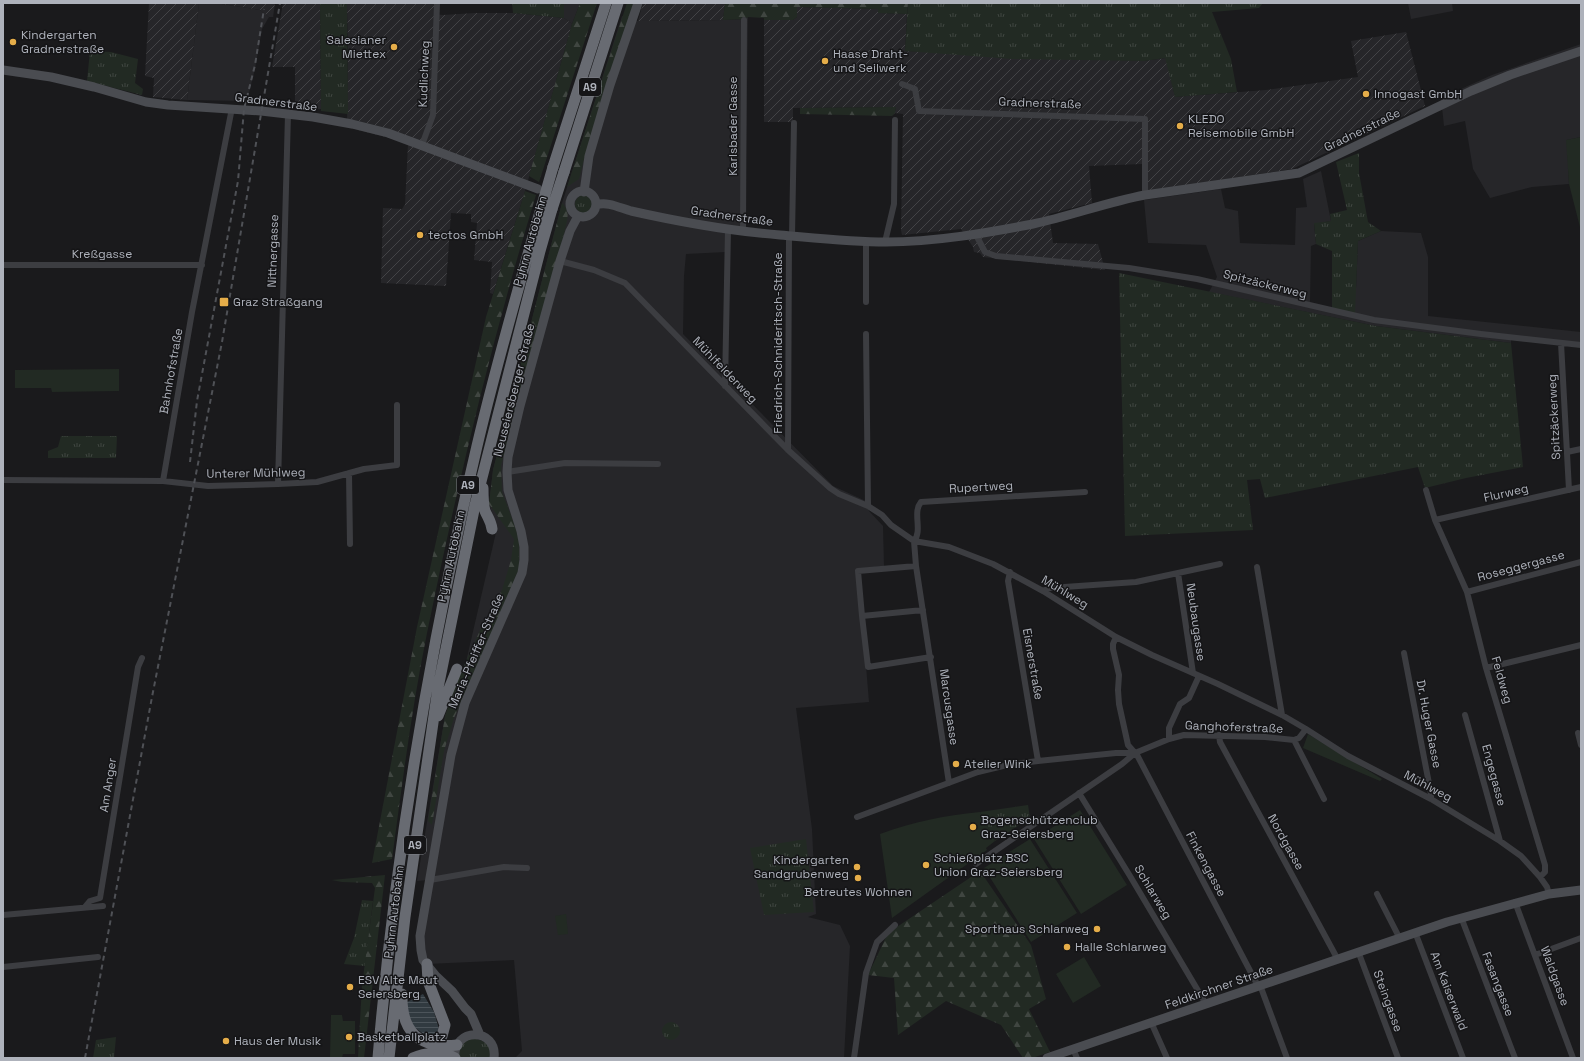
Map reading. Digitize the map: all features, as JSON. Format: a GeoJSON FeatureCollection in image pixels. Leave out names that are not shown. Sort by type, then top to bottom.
{"type":"FeatureCollection","features":[{"type":"Feature","properties":{"kind":"highway","name":"Pyhrn Autobahn"},"geometry":{"type":"LineString","coordinates":[[389,1058],[405,917],[438,688],[463,560],[484,470],[540,250],[553,167],[606,3]]}},
{"type":"Feature","properties":{"kind":"highway","name":"Pyhrn Autobahn"},"geometry":{"type":"LineString","coordinates":[[378,1058],[398,872],[426,688],[452,557],[477,444],[508,324],[547,207],[564,172],[618,3]]}},
{"type":"Feature","properties":{"kind":"highway"},"geometry":{"type":"LineString","coordinates":[[484,470],[483,496],[485,511],[491,521],[492,529]]}},
{"type":"Feature","properties":{"kind":"highway"},"geometry":{"type":"LineString","coordinates":[[432,732],[457,669]]}},
{"type":"Feature","properties":{"kind":"highway"},"geometry":{"type":"LineString","coordinates":[[401,960],[404,966],[403,1015],[409,1030],[427,1042],[441,1045],[456,1045]]}},
{"type":"Feature","properties":{"kind":"highway"},"geometry":{"type":"LineString","coordinates":[[427,964],[428,981],[445,1024],[442,1036],[435,1041],[427,1042]]}},
{"type":"Feature","properties":{"kind":"highway"},"geometry":{"type":"LineString","coordinates":[[413,1058],[419,1055],[430,1056],[442,1054],[455,1058]]}},
{"type":"Feature","properties":{"kind":"main road"},"geometry":{"type":"LineString","coordinates":[[584,192],[589,156],[638,3]]}},
{"type":"Feature","properties":{"kind":"main road","name":"Gradnerstraße"},"geometry":{"type":"LineString","coordinates":[[596,205],[604,203],[651,215],[743,232],[885,242],[923,240],[1034,224],[1145,195],[1299,172],[1471,91],[1510,75],[1581,51]]}},
{"type":"Feature","properties":{"kind":"main road","name":"Gradnerstraße"},"geometry":{"type":"LineString","coordinates":[[3,70],[51,77],[94,87],[146,102],[232,108],[288,114],[352,124],[388,133],[538,189]]}},
{"type":"Feature","properties":{"kind":"main road"},"geometry":{"type":"LineString","coordinates":[[584,192],[592,195],[596,205],[594,211],[590,215],[584,217],[578,216],[571,208],[568,199],[577,193],[584,192]]}},
{"type":"Feature","properties":{"kind":"main road","name":"Neuseiersberger Straße"},"geometry":{"type":"LineString","coordinates":[[522,573],[524,560],[523,538],[508,490],[508,457],[520,406],[560,261],[570,231],[578,216]]}},
{"type":"Feature","properties":{"kind":"main road","name":"Maria-Pfeiffer-Straße"},"geometry":{"type":"LineString","coordinates":[[480,1035],[471,1014],[427,964],[422,955],[420,943],[451,755],[459,721],[465,703],[522,573]]}},
{"type":"Feature","properties":{"kind":"main road","name":"Feldkirchner Straße"},"geometry":{"type":"LineString","coordinates":[[1047,1058],[1461,917],[1549,894],[1581,890]]}},
{"type":"Feature","properties":{"kind":"main road","name":"Maria-Pfeiffer-Straße"},"geometry":{"type":"LineString","coordinates":[[465,1008],[468,1027],[466,1036]]}},
{"type":"Feature","properties":{"kind":"main road"},"geometry":{"type":"LineString","coordinates":[[455,1058],[456,1045],[466,1036],[472,1034],[487,1038],[491,1043],[494,1058]]}},
{"type":"Feature","properties":{"kind":"street","name":"Kudlichweg"},"geometry":{"type":"LineString","coordinates":[[422,145],[433,115],[437,3]]}},
{"type":"Feature","properties":{"kind":"street","name":"Karlsbader Gasse"},"geometry":{"type":"LineString","coordinates":[[743,232],[744,20]]}},
{"type":"Feature","properties":{"kind":"street","name":"Gradnerstraße"},"geometry":{"type":"LineString","coordinates":[[902,84],[915,89],[919,111],[1145,119],[1145,195]]}},
{"type":"Feature","properties":{"kind":"street","name":"Bahnhofstraße"},"geometry":{"type":"LineString","coordinates":[[163,481],[232,108]]}},
{"type":"Feature","properties":{"kind":"street","name":"Nittnergasse"},"geometry":{"type":"LineString","coordinates":[[278,484],[288,114]]}},
{"type":"Feature","properties":{"kind":"street"},"geometry":{"type":"LineString","coordinates":[[885,242],[894,204],[895,120]]}},
{"type":"Feature","properties":{"kind":"street","name":"Friedrich-Schnideritsch-Straße"},"geometry":{"type":"LineString","coordinates":[[788,450],[794,123]]}},
{"type":"Feature","properties":{"kind":"street"},"geometry":{"type":"LineString","coordinates":[[725,386],[728,230]]}},
{"type":"Feature","properties":{"kind":"street","name":"Spitzäckerweg"},"geometry":{"type":"LineString","coordinates":[[975,233],[985,252],[996,256],[1129,268],[1190,277],[1374,320],[1581,345]]}},
{"type":"Feature","properties":{"kind":"street"},"geometry":{"type":"LineString","coordinates":[[866,241],[866,302]]}},
{"type":"Feature","properties":{"kind":"street","name":"Mühlfelderweg"},"geometry":{"type":"LineString","coordinates":[[560,261],[594,270],[625,283],[788,450],[830,488],[839,494],[868,506],[914,542]]}},
{"type":"Feature","properties":{"kind":"street","name":"Kreßgasse"},"geometry":{"type":"LineString","coordinates":[[3,265],[202,265]]}},
{"type":"Feature","properties":{"kind":"street"},"geometry":{"type":"LineString","coordinates":[[866,334],[868,506]]}},
{"type":"Feature","properties":{"kind":"street","name":"Spitzäckerweg"},"geometry":{"type":"LineString","coordinates":[[1561,343],[1569,490]]}},
{"type":"Feature","properties":{"kind":"street","name":"Unterer Mühlweg"},"geometry":{"type":"LineString","coordinates":[[163,481],[208,486],[317,482],[364,469],[397,465],[397,405]]}},
{"type":"Feature","properties":{"kind":"street"},"geometry":{"type":"LineString","coordinates":[[1567,452],[1581,449]]}},
{"type":"Feature","properties":{"kind":"street"},"geometry":{"type":"LineString","coordinates":[[507,472],[565,463],[593,462],[658,464]]}},
{"type":"Feature","properties":{"kind":"street"},"geometry":{"type":"LineString","coordinates":[[349,473],[350,544]]}},
{"type":"Feature","properties":{"kind":"street"},"geometry":{"type":"LineString","coordinates":[[3,480],[163,481]]}},
{"type":"Feature","properties":{"kind":"street","name":"Flurweg"},"geometry":{"type":"LineString","coordinates":[[1436,520],[1581,487]]}},
{"type":"Feature","properties":{"kind":"street","name":"Feldweg"},"geometry":{"type":"LineString","coordinates":[[1426,490],[1436,520],[1467,592],[1486,668],[1546,865],[1545,872],[1540,877]]}},
{"type":"Feature","properties":{"kind":"street","name":"Rupertweg"},"geometry":{"type":"LineString","coordinates":[[914,542],[918,537],[918,506],[921,502],[1084,492]]}},
{"type":"Feature","properties":{"kind":"street","name":"Marcusgasse"},"geometry":{"type":"LineString","coordinates":[[914,542],[916,566],[949,783]]}},
{"type":"Feature","properties":{"kind":"street","name":"Mühlweg"},"geometry":{"type":"LineString","coordinates":[[914,542],[949,547],[967,553],[1010,572],[1116,637],[1282,715],[1348,756],[1431,799],[1500,841],[1522,856],[1540,877],[1547,887],[1549,894]]}},
{"type":"Feature","properties":{"kind":"street","name":"Roseggergasse"},"geometry":{"type":"LineString","coordinates":[[1467,592],[1581,562]]}},
{"type":"Feature","properties":{"kind":"street"},"geometry":{"type":"LineString","coordinates":[[1043,591],[1050,588],[1136,582],[1220,564]]}},
{"type":"Feature","properties":{"kind":"street","name":"Marcusgasse"},"geometry":{"type":"LineString","coordinates":[[916,566],[858,572],[868,667],[931,657]]}},
{"type":"Feature","properties":{"kind":"street"},"geometry":{"type":"LineString","coordinates":[[1257,567],[1282,715]]}},
{"type":"Feature","properties":{"kind":"street","name":"Eisnerstraße"},"geometry":{"type":"LineString","coordinates":[[1010,572],[1008,581],[1038,761]]}},
{"type":"Feature","properties":{"kind":"street","name":"Neubaugasse"},"geometry":{"type":"LineString","coordinates":[[1178,573],[1196,675]]}},
{"type":"Feature","properties":{"kind":"street"},"geometry":{"type":"LineString","coordinates":[[862,616],[923,610]]}},
{"type":"Feature","properties":{"kind":"street"},"geometry":{"type":"LineString","coordinates":[[976,864],[1122,764],[1135,753],[1128,745],[1119,704],[1119,675],[1112,644],[1116,637]]}},
{"type":"Feature","properties":{"kind":"street"},"geometry":{"type":"LineString","coordinates":[[1486,668],[1581,645]]}},
{"type":"Feature","properties":{"kind":"street","name":"Dr. Huger Gasse"},"geometry":{"type":"LineString","coordinates":[[1404,653],[1432,794],[1431,799]]}},
{"type":"Feature","properties":{"kind":"street","name":"Am Anger"},"geometry":{"type":"LineString","coordinates":[[85,907],[90,901],[100,898],[138,667],[142,658]]}},
{"type":"Feature","properties":{"kind":"street"},"geometry":{"type":"LineString","coordinates":[[1168,739],[1169,728],[1180,704],[1189,698],[1196,675]]}},
{"type":"Feature","properties":{"kind":"street","name":"Engegasse"},"geometry":{"type":"LineString","coordinates":[[1465,715],[1500,841]]}},
{"type":"Feature","properties":{"kind":"street","name":"Ganghoferstraße"},"geometry":{"type":"LineString","coordinates":[[857,817],[978,772],[992,769],[1038,761],[1116,753],[1135,753],[1168,739],[1184,735],[1219,735],[1294,740],[1299,738],[1306,729]]}},
{"type":"Feature","properties":{"kind":"street"},"geometry":{"type":"LineString","coordinates":[[1578,733],[1581,745]]}},
{"type":"Feature","properties":{"kind":"street","name":"Nordgasse"},"geometry":{"type":"LineString","coordinates":[[1219,735],[1220,742],[1254,807],[1337,958]]}},
{"type":"Feature","properties":{"kind":"street"},"geometry":{"type":"LineString","coordinates":[[1294,740],[1324,799]]}},
{"type":"Feature","properties":{"kind":"street","name":"Finkengasse"},"geometry":{"type":"LineString","coordinates":[[1135,753],[1259,986],[1287,1058]]}},
{"type":"Feature","properties":{"kind":"street","name":"Schlarweg"},"geometry":{"type":"LineString","coordinates":[[1079,793],[1206,1004]]}},
{"type":"Feature","properties":{"kind":"street"},"geometry":{"type":"LineString","coordinates":[[430,880],[504,867],[527,868]]}},
{"type":"Feature","properties":{"kind":"street"},"geometry":{"type":"LineString","coordinates":[[1376,894],[1399,937]]}},
{"type":"Feature","properties":{"kind":"street","name":"Waldgasse"},"geometry":{"type":"LineString","coordinates":[[1515,902],[1573,1058]]}},
{"type":"Feature","properties":{"kind":"street"},"geometry":{"type":"LineString","coordinates":[[3,915],[103,906]]}},
{"type":"Feature","properties":{"kind":"street","name":"Fasangasse"},"geometry":{"type":"LineString","coordinates":[[1461,917],[1515,1058]]}},
{"type":"Feature","properties":{"kind":"street"},"geometry":{"type":"LineString","coordinates":[[854,1058],[866,972],[877,942],[895,925]]}},
{"type":"Feature","properties":{"kind":"street","name":"Am Kaiserwald"},"geometry":{"type":"LineString","coordinates":[[1415,932],[1463,1058]]}},
{"type":"Feature","properties":{"kind":"street"},"geometry":{"type":"LineString","coordinates":[[1535,954],[1581,938]]}},
{"type":"Feature","properties":{"kind":"street","name":"Steingasse"},"geometry":{"type":"LineString","coordinates":[[1358,951],[1398,1058]]}},
{"type":"Feature","properties":{"kind":"street"},"geometry":{"type":"LineString","coordinates":[[3,967],[98,957]]}},
{"type":"Feature","properties":{"kind":"street"},"geometry":{"type":"LineString","coordinates":[[1151,1022],[1167,1058]]}},
{"type":"Feature","properties":{"kind":"street"},"geometry":{"type":"LineString","coordinates":[[1073,1049],[1077,1058]]}},
{"type":"Feature","properties":{"kind":"shaded area"},"geometry":{"type":"Polygon","coordinates":[[[149,3],[199,3],[187,100],[153,97],[154,78],[145,76],[149,3]]]}},
{"type":"Feature","properties":{"kind":"shaded area"},"geometry":{"type":"Polygon","coordinates":[[[199,3],[216,3],[260,10],[269,17],[262,29],[255,69],[247,101],[187,100],[199,3]]]}},
{"type":"Feature","properties":{"kind":"shaded area"},"geometry":{"type":"Polygon","coordinates":[[[216,3],[275,3],[273,17],[269,17],[260,10],[216,3]]]}},
{"type":"Feature","properties":{"kind":"shaded area"},"geometry":{"type":"Polygon","coordinates":[[[283,3],[320,3],[321,109],[317,109],[317,104],[310,104],[309,108],[295,108],[295,67],[272,67],[283,3]]]}},
{"type":"Feature","properties":{"kind":"shaded area"},"geometry":{"type":"Polygon","coordinates":[[[347,3],[434,3],[434,14],[513,13],[564,18],[572,24],[525,191],[493,294],[490,293],[492,262],[474,260],[477,223],[471,222],[471,214],[451,213],[446,286],[381,283],[383,208],[402,209],[405,205],[408,144],[347,127],[347,3]]]}},
{"type":"Feature","properties":{"kind":"shaded area"},"geometry":{"type":"Polygon","coordinates":[[[564,3],[580,3],[572,24],[564,18],[564,3]]]}},
{"type":"Feature","properties":{"kind":"shaded area"},"geometry":{"type":"Polygon","coordinates":[[[643,3],[725,3],[723,20],[638,21],[643,3]]]}},
{"type":"Feature","properties":{"kind":"shaded area"},"geometry":{"type":"Polygon","coordinates":[[[1408,3],[1452,3],[1453,11],[1411,19],[1408,3]]]}},
{"type":"Feature","properties":{"kind":"shaded area"},"geometry":{"type":"Polygon","coordinates":[[[797,7],[878,9],[878,13],[907,14],[905,51],[1144,61],[1166,58],[1175,97],[1266,90],[1358,77],[1351,41],[1406,32],[1425,106],[1292,169],[1143,192],[1142,164],[1089,166],[1092,203],[1049,214],[1053,243],[1098,244],[1105,270],[983,257],[980,253],[974,252],[973,247],[961,229],[902,235],[903,114],[895,113],[896,107],[793,108],[793,122],[764,122],[764,20],[793,20],[797,17],[797,7]]]}},
{"type":"Feature","properties":{"kind":"shaded area"},"geometry":{"type":"Polygon","coordinates":[[[622,16],[638,21],[723,20],[746,19],[748,17],[745,232],[729,230],[726,252],[686,254],[683,334],[833,486],[868,502],[869,511],[883,526],[884,566],[858,569],[869,702],[796,708],[812,829],[816,914],[808,917],[840,925],[850,946],[844,1058],[515,1058],[522,1051],[514,960],[427,964],[422,955],[429,880],[417,881],[445,716],[459,676],[465,666],[497,528],[489,504],[493,470],[562,203],[622,16]]]}},
{"type":"Feature","properties":{"kind":"shaded area"},"geometry":{"type":"Polygon","coordinates":[[[1581,44],[1581,137],[1567,140],[1569,184],[1532,187],[1490,198],[1473,169],[1465,121],[1444,126],[1441,98],[1492,75],[1581,44]]]}},
{"type":"Feature","properties":{"kind":"shaded area"},"geometry":{"type":"Polygon","coordinates":[[[1321,171],[1331,221],[1314,224],[1316,244],[1311,246],[1310,303],[1332,309],[1356,289],[1358,241],[1381,231],[1421,233],[1428,257],[1428,316],[1581,332],[1581,345],[1511,338],[1511,343],[1376,326],[1209,292],[1217,277],[1206,245],[1148,243],[1144,200],[1221,189],[1225,208],[1238,211],[1240,243],[1295,245],[1296,208],[1307,207],[1303,179],[1321,171]]]}},
{"type":"Feature","properties":{"kind":"shaded area"},"geometry":{"type":"Polygon","coordinates":[[[423,994],[434,1012],[439,1029],[435,1034],[427,1036],[413,1026],[409,1019],[407,1009],[407,1002],[423,994]]]}},
{"type":"Feature","properties":{"kind":"green space"},"geometry":{"type":"Polygon","coordinates":[[[320,3],[347,3],[348,114],[321,111],[320,3]]]}},
{"type":"Feature","properties":{"kind":"green space"},"geometry":{"type":"Polygon","coordinates":[[[512,3],[564,3],[564,18],[513,13],[512,3]]]}},
{"type":"Feature","properties":{"kind":"green space"},"geometry":{"type":"Polygon","coordinates":[[[580,3],[597,3],[539,182],[529,176],[572,24],[580,3]]]}},
{"type":"Feature","properties":{"kind":"green space"},"geometry":{"type":"Polygon","coordinates":[[[627,3],[635,3],[579,179],[567,187],[627,3]]]}},
{"type":"Feature","properties":{"kind":"green space"},"geometry":{"type":"Polygon","coordinates":[[[725,3],[908,3],[907,14],[878,13],[878,9],[797,7],[797,17],[793,20],[764,20],[764,18],[748,17],[746,19],[723,20],[725,3]]]}},
{"type":"Feature","properties":{"kind":"green space"},"geometry":{"type":"Polygon","coordinates":[[[908,3],[1263,3],[1259,8],[1212,12],[1231,59],[1237,92],[1175,97],[1165,58],[1144,61],[1012,59],[905,51],[908,3]]]}},
{"type":"Feature","properties":{"kind":"green space"},"geometry":{"type":"Polygon","coordinates":[[[90,51],[111,52],[138,59],[135,83],[143,89],[142,95],[87,81],[90,51]]]}},
{"type":"Feature","properties":{"kind":"green space"},"geometry":{"type":"Polygon","coordinates":[[[896,107],[895,113],[892,116],[800,114],[800,108],[896,107]]]}},
{"type":"Feature","properties":{"kind":"green space"},"geometry":{"type":"Polygon","coordinates":[[[1581,137],[1581,231],[1569,184],[1566,140],[1581,137]]]}},
{"type":"Feature","properties":{"kind":"green space"},"geometry":{"type":"Polygon","coordinates":[[[1359,153],[1359,173],[1368,222],[1381,231],[1358,241],[1355,314],[1332,309],[1332,251],[1316,244],[1314,223],[1331,221],[1330,214],[1347,210],[1336,162],[1359,153]]]}},
{"type":"Feature","properties":{"kind":"green space"},"geometry":{"type":"Polygon","coordinates":[[[525,191],[536,195],[476,412],[438,578],[417,689],[392,859],[372,863],[417,627],[486,317],[525,191]]]}},
{"type":"Feature","properties":{"kind":"green space"},"geometry":{"type":"Polygon","coordinates":[[[580,195],[588,195],[593,200],[591,211],[588,213],[580,213],[575,208],[575,200],[580,195]]]}},
{"type":"Feature","properties":{"kind":"green space"},"geometry":{"type":"Polygon","coordinates":[[[562,203],[567,209],[565,230],[501,465],[502,492],[515,526],[519,542],[519,569],[454,718],[444,751],[432,825],[428,821],[445,716],[459,676],[483,624],[502,590],[511,560],[514,539],[489,504],[493,470],[562,203]]]}},
{"type":"Feature","properties":{"kind":"green space"},"geometry":{"type":"Polygon","coordinates":[[[1119,273],[1376,326],[1511,343],[1523,467],[1425,488],[1418,467],[1265,498],[1260,479],[1247,480],[1253,530],[1125,536],[1119,273]]]}},
{"type":"Feature","properties":{"kind":"green space"},"geometry":{"type":"Polygon","coordinates":[[[119,369],[119,391],[52,392],[51,388],[15,388],[15,370],[119,369]]]}},
{"type":"Feature","properties":{"kind":"green space"},"geometry":{"type":"Polygon","coordinates":[[[61,436],[117,436],[116,458],[48,458],[48,451],[58,447],[61,436]]]}},
{"type":"Feature","properties":{"kind":"green space"},"geometry":{"type":"Polygon","coordinates":[[[1308,734],[1382,779],[1380,781],[1303,748],[1308,734]]]}},
{"type":"Feature","properties":{"kind":"green space"},"geometry":{"type":"Polygon","coordinates":[[[1028,805],[1030,818],[995,841],[980,812],[1028,805]]]}},
{"type":"Feature","properties":{"kind":"green space"},"geometry":{"type":"Polygon","coordinates":[[[1080,810],[1127,885],[1081,914],[1034,839],[1080,810]]]}},
{"type":"Feature","properties":{"kind":"green space","name":"Schießplatz BSC Union Graz-Seiersberg"},"geometry":{"type":"Polygon","coordinates":[[[980,812],[995,841],[986,848],[987,850],[892,918],[880,834],[929,820],[980,812]]]}},
{"type":"Feature","properties":{"kind":"green space"},"geometry":{"type":"Polygon","coordinates":[[[806,839],[814,912],[764,915],[750,848],[806,839]]]}},
{"type":"Feature","properties":{"kind":"green space"},"geometry":{"type":"Polygon","coordinates":[[[1030,839],[1077,913],[1031,942],[984,868],[1030,839]]]}},
{"type":"Feature","properties":{"kind":"green space"},"geometry":{"type":"Polygon","coordinates":[[[980,871],[1031,945],[1046,999],[1029,1009],[1050,1052],[1032,1058],[1023,1058],[1001,1025],[946,1001],[898,1035],[894,978],[868,975],[888,933],[980,871]]]}},
{"type":"Feature","properties":{"kind":"green space"},"geometry":{"type":"Polygon","coordinates":[[[385,875],[364,1058],[358,1058],[362,985],[375,888],[372,883],[342,882],[332,880],[385,875]]]}},
{"type":"Feature","properties":{"kind":"green space"},"geometry":{"type":"Polygon","coordinates":[[[362,900],[373,901],[365,966],[344,964],[354,938],[362,900]]]}},
{"type":"Feature","properties":{"kind":"green space"},"geometry":{"type":"Polygon","coordinates":[[[566,914],[568,934],[558,935],[555,916],[566,914]]]}},
{"type":"Feature","properties":{"kind":"green space"},"geometry":{"type":"Polygon","coordinates":[[[1084,957],[1101,986],[1073,1003],[1056,974],[1084,957]]]}},
{"type":"Feature","properties":{"kind":"green space"},"geometry":{"type":"Polygon","coordinates":[[[331,1015],[342,1015],[343,1021],[355,1021],[355,1054],[343,1054],[342,1058],[330,1058],[331,1015]]]}},
{"type":"Feature","properties":{"kind":"green space"},"geometry":{"type":"Polygon","coordinates":[[[671,1022],[677,1025],[680,1031],[677,1037],[671,1040],[665,1037],[662,1031],[665,1025],[671,1022]]]}},
{"type":"Feature","properties":{"kind":"green space"},"geometry":{"type":"Polygon","coordinates":[[[116,1037],[114,1058],[93,1058],[96,1040],[116,1037]]]}},
{"type":"Feature","properties":{"kind":"green space"},"geometry":{"type":"Polygon","coordinates":[[[472,1038],[481,1040],[488,1046],[490,1049],[491,1058],[458,1058],[461,1044],[472,1038]]]}},
{"type":"Feature","properties":{"kind":"railway"},"geometry":{"type":"LineString","coordinates":[[85,1058],[152,697],[222,342],[280,3]]}},
{"type":"Feature","properties":{"kind":"railway"},"geometry":{"type":"LineString","coordinates":[[190,462],[197,401],[238,181],[244,109],[255,65],[264,9]]}},
{"type":"Feature","properties":{"kind":"place","name":"Kindergarten Gradnerstraße"},"geometry":{"type":"Point","coordinates":[13,42]}},
{"type":"Feature","properties":{"kind":"place","name":"Salesianer Miettex"},"geometry":{"type":"Point","coordinates":[394,47]}},
{"type":"Feature","properties":{"kind":"place","name":"Haase Draht- und Seilwerk"},"geometry":{"type":"Point","coordinates":[825,61]}},
{"type":"Feature","properties":{"kind":"place","name":"Innogast GmbH"},"geometry":{"type":"Point","coordinates":[1366,94]}},
{"type":"Feature","properties":{"kind":"place","name":"KLEDO Reisemobile GmbH"},"geometry":{"type":"Point","coordinates":[1180,126]}},
{"type":"Feature","properties":{"kind":"place","name":"tectos GmbH"},"geometry":{"type":"Point","coordinates":[420,235]}},
{"type":"Feature","properties":{"kind":"place","name":"Graz Straßgang"},"geometry":{"type":"Point","coordinates":[224,302]}},
{"type":"Feature","properties":{"kind":"place","name":"Atelier Wink"},"geometry":{"type":"Point","coordinates":[956,764]}},
{"type":"Feature","properties":{"kind":"place","name":"Bogenschützenclub Graz-Seiersberg"},"geometry":{"type":"Point","coordinates":[973,827]}},
{"type":"Feature","properties":{"kind":"place","name":"Schießplatz BSC Union Graz-Seiersberg"},"geometry":{"type":"Point","coordinates":[926,865]}},
{"type":"Feature","properties":{"kind":"place","name":"Kindergarten Sandgrubenweg"},"geometry":{"type":"Point","coordinates":[857,867]}},
{"type":"Feature","properties":{"kind":"place","name":"Betreutes Wohnen"},"geometry":{"type":"Point","coordinates":[858,878]}},
{"type":"Feature","properties":{"kind":"place","name":"Sporthaus Schlarweg"},"geometry":{"type":"Point","coordinates":[1097,929]}},
{"type":"Feature","properties":{"kind":"place","name":"Halle Schlarweg"},"geometry":{"type":"Point","coordinates":[1067,947]}},
{"type":"Feature","properties":{"kind":"place","name":"ESV Alte Maut Seiersberg"},"geometry":{"type":"Point","coordinates":[350,987]}},
{"type":"Feature","properties":{"kind":"place","name":"Basketballplatz"},"geometry":{"type":"Point","coordinates":[349,1037]}},
{"type":"Feature","properties":{"kind":"place","name":"Haus der Musik"},"geometry":{"type":"Point","coordinates":[226,1041]}}]}
